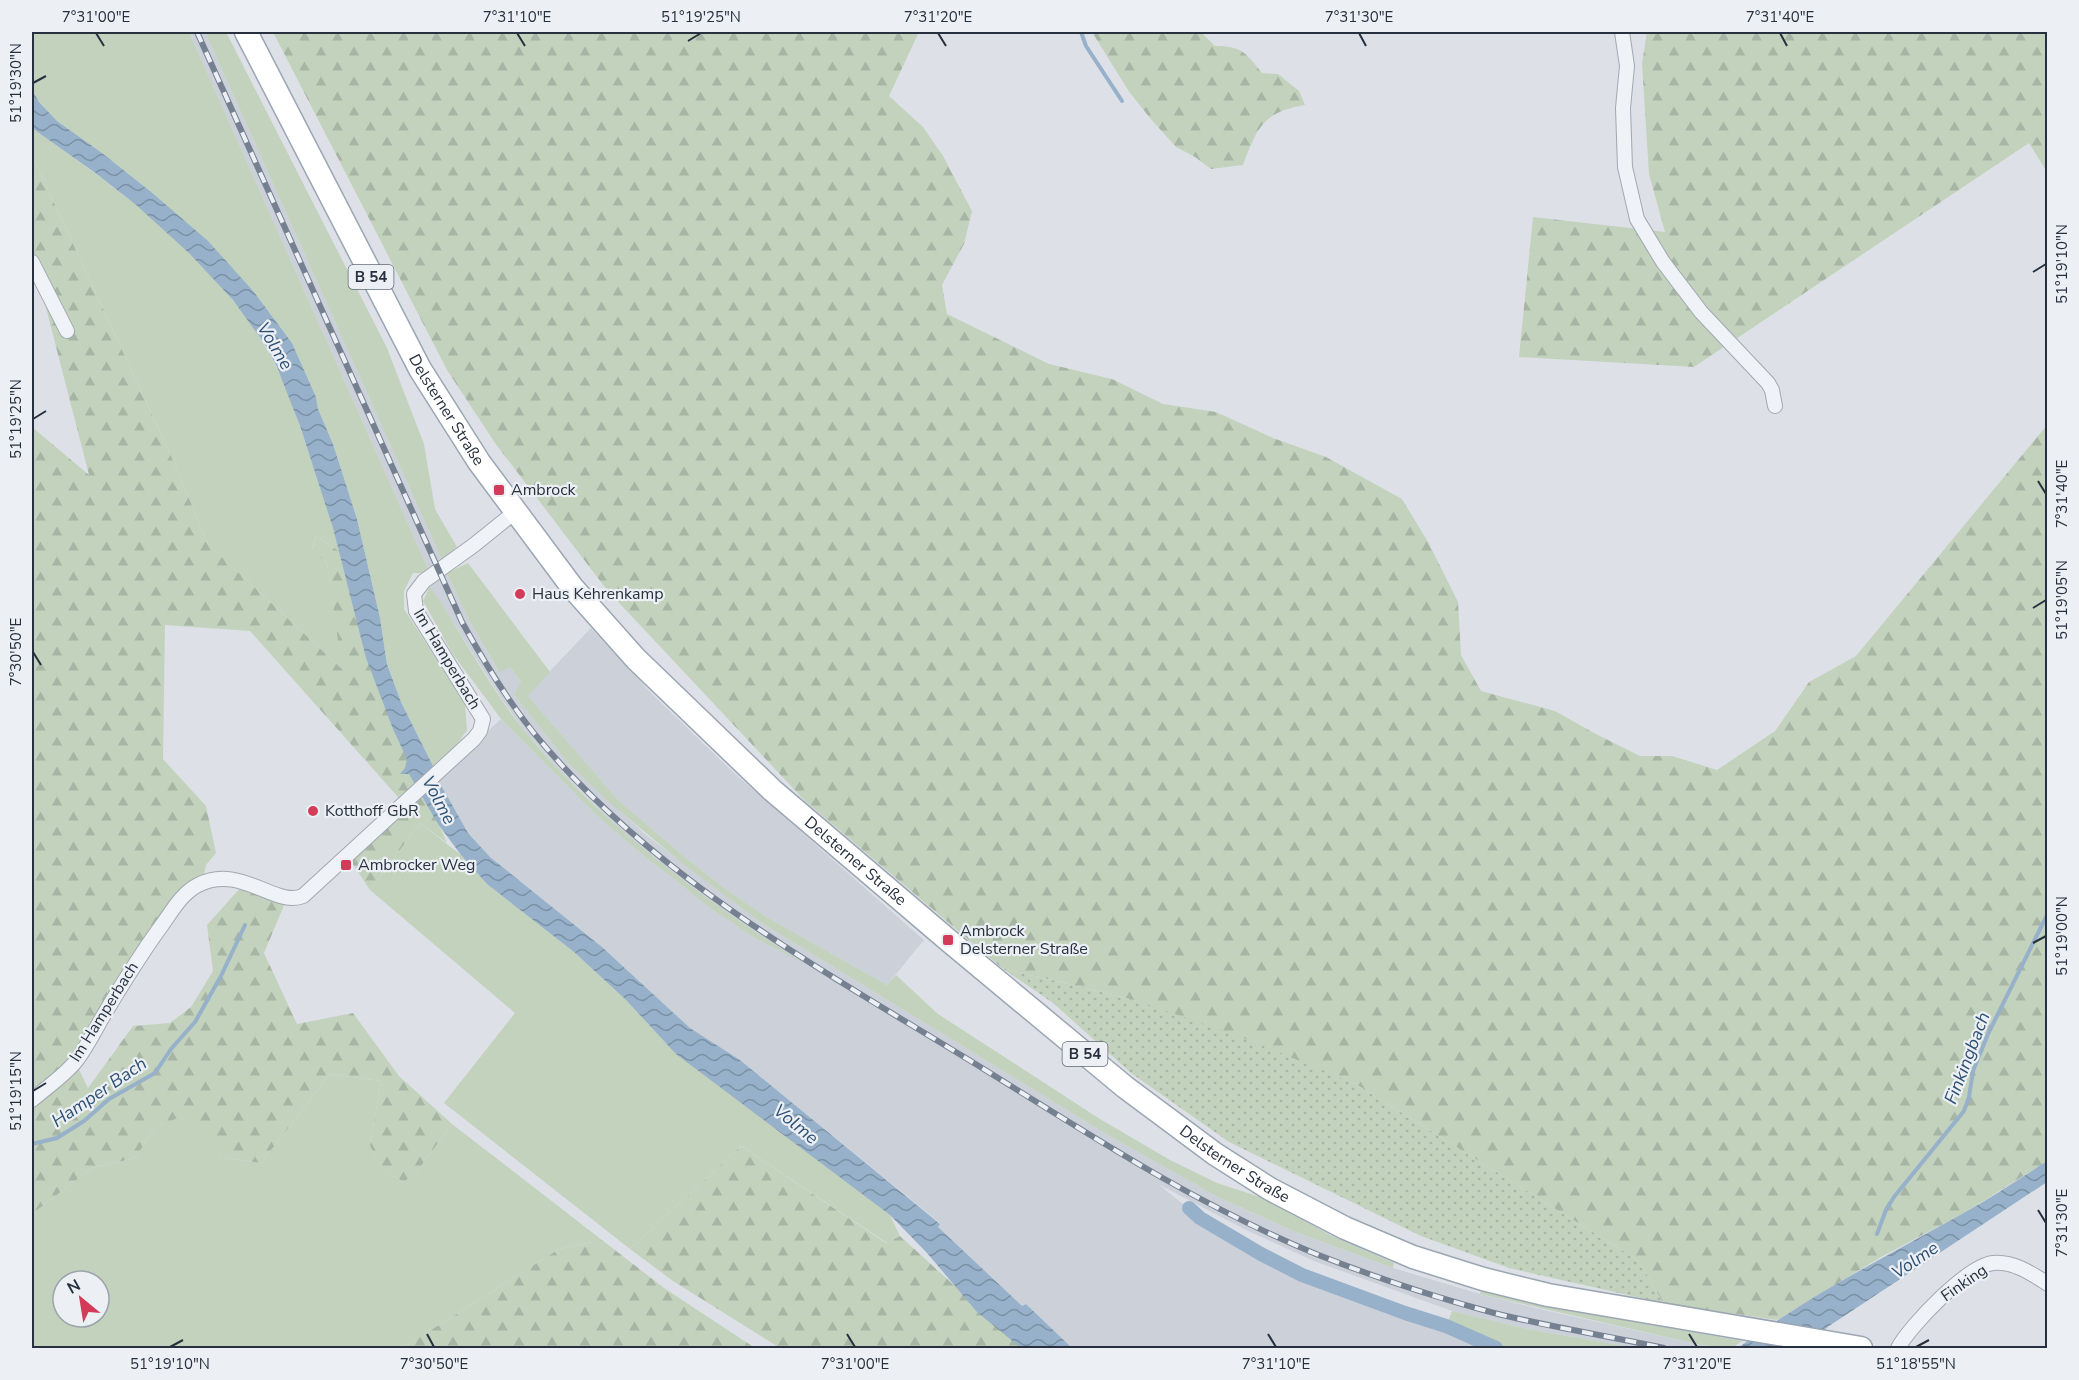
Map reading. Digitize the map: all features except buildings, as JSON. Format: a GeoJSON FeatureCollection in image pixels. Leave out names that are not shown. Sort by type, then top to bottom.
{"type":"FeatureCollection","features":[{"type":"Feature","properties":{"kind":"main road","name":"Delsterner Straße"},"geometry":{"type":"LineString","coordinates":[[246,32],[420,369],[474,454],[572,587],[636,659],[711,734],[772,790],[939,933],[1125,1087],[1215,1154],[1270,1189],[1345,1228],[1413,1257],[1456,1272],[1548,1295],[1861,1348]]}},
{"type":"Feature","properties":{"kind":"street"},"geometry":{"type":"LineString","coordinates":[[1622,32],[1627,66],[1623,108],[1625,167],[1636,219],[1663,262],[1701,312],[1767,382],[1772,390],[1775,406]]}},
{"type":"Feature","properties":{"kind":"street"},"geometry":{"type":"LineString","coordinates":[[32,262],[67,331]]}},
{"type":"Feature","properties":{"kind":"street","name":"Im Hamperbach"},"geometry":{"type":"LineString","coordinates":[[32,1100],[75,1062],[140,956],[188,891],[206,881],[229,878],[286,897],[299,898],[309,892],[341,859],[480,731],[483,719],[416,611],[414,594],[424,581],[515,512]]}},
{"type":"Feature","properties":{"kind":"street","name":"Finking"},"geometry":{"type":"LineString","coordinates":[[1898,1348],[1905,1335],[1943,1295],[1984,1265],[2012,1264],[2048,1284]]}},
{"type":"Feature","properties":{"kind":"shaded area"},"geometry":{"type":"Polygon","coordinates":[[[189,32],[205,32],[442,560],[428,569],[189,32]]]}},
{"type":"Feature","properties":{"kind":"shaded area"},"geometry":{"type":"Polygon","coordinates":[[[447,573],[468,618],[498,671],[510,667],[521,682],[514,694],[519,701],[569,764],[645,834],[760,922],[1108,1135],[1216,1196],[1293,1231],[1393,1268],[1540,1309],[1701,1345],[1732,1348],[1636,1348],[1527,1329],[1452,1311],[1314,1261],[1244,1229],[1158,1184],[1219,1233],[1284,1273],[1387,1313],[1445,1329],[1476,1348],[1072,1348],[1026,1304],[1022,1307],[938,1227],[940,1223],[740,1060],[690,1028],[602,947],[490,857],[468,833],[437,778],[501,719],[596,815],[633,847],[710,908],[753,937],[795,959],[712,903],[636,845],[560,771],[526,733],[501,698],[430,586],[447,573]]]}},
{"type":"Feature","properties":{"kind":"shaded area"},"geometry":{"type":"Polygon","coordinates":[[[591,628],[653,695],[734,773],[924,940],[887,985],[765,916],[687,859],[618,800],[527,695],[591,628]]]}},
{"type":"Feature","properties":{"kind":"green space"},"geometry":{"type":"Polygon","coordinates":[[[32,32],[189,32],[428,569],[424,573],[413,573],[404,591],[404,609],[465,704],[467,730],[457,744],[433,766],[401,702],[387,663],[380,618],[357,519],[333,444],[318,409],[316,397],[292,343],[254,292],[150,191],[57,121],[39,102],[32,90],[32,32]]]}},
{"type":"Feature","properties":{"kind":"green space"},"geometry":{"type":"Polygon","coordinates":[[[205,32],[226,32],[387,348],[424,444],[435,509],[457,547],[442,560],[205,32]]]}},
{"type":"Feature","properties":{"kind":"green space"},"geometry":{"type":"Polygon","coordinates":[[[273,32],[919,32],[889,96],[923,127],[943,156],[972,211],[964,244],[942,285],[947,314],[1049,364],[1112,379],[1163,404],[1216,412],[1273,438],[1326,457],[1402,499],[1428,542],[1458,602],[1461,655],[1481,691],[1555,711],[1640,756],[1672,756],[1717,770],[1775,731],[1809,682],[1856,656],[2047,425],[2047,1161],[1964,1213],[1881,1257],[1777,1320],[1663,1303],[1639,1261],[1354,1083],[1134,1000],[1002,968],[805,801],[607,590],[495,443],[447,370],[273,32]]]}},
{"type":"Feature","properties":{"kind":"green space"},"geometry":{"type":"Polygon","coordinates":[[[1092,32],[1201,32],[1215,46],[1231,47],[1243,52],[1262,73],[1278,74],[1299,91],[1305,105],[1291,108],[1271,117],[1258,132],[1243,165],[1211,169],[1176,147],[1149,117],[1128,90],[1092,32]]]}},
{"type":"Feature","properties":{"kind":"green space"},"geometry":{"type":"Polygon","coordinates":[[[1647,32],[2047,32],[2047,172],[2029,143],[1694,367],[1519,357],[1533,217],[1665,232],[1649,174],[1642,64],[1647,32]]]}},
{"type":"Feature","properties":{"kind":"green space"},"geometry":{"type":"Polygon","coordinates":[[[32,128],[128,198],[159,224],[216,279],[241,310],[263,343],[294,409],[339,551],[316,536],[312,549],[327,563],[343,670],[208,544],[172,458],[32,155],[32,128]]]}},
{"type":"Feature","properties":{"kind":"green space"},"geometry":{"type":"Polygon","coordinates":[[[32,155],[172,458],[208,544],[342,669],[327,563],[312,550],[316,536],[339,551],[366,655],[447,843],[420,823],[370,890],[350,860],[406,806],[250,631],[165,625],[163,759],[206,806],[216,853],[206,865],[204,874],[188,882],[174,895],[106,996],[75,1061],[88,1088],[133,1026],[170,1023],[191,1007],[213,971],[207,925],[242,886],[285,903],[264,953],[297,1024],[353,1013],[399,1076],[452,1124],[418,1170],[404,1182],[383,1170],[370,1146],[381,1081],[330,1074],[261,1163],[223,1158],[181,1117],[156,1126],[135,1158],[92,1168],[32,1214],[32,427],[89,475],[44,300],[32,270],[32,155]]]}},
{"type":"Feature","properties":{"kind":"green space"},"geometry":{"type":"Polygon","coordinates":[[[468,563],[550,672],[528,696],[618,800],[727,890],[765,916],[887,985],[896,975],[938,1014],[1100,1119],[1170,1160],[1217,1183],[1263,1198],[1330,1235],[1394,1263],[1393,1268],[1293,1231],[1216,1196],[1108,1135],[760,922],[682,863],[610,803],[569,764],[514,694],[521,682],[510,667],[499,672],[468,618],[447,573],[468,563]]]}},
{"type":"Feature","properties":{"kind":"green space"},"geometry":{"type":"Polygon","coordinates":[[[430,586],[514,717],[557,768],[590,801],[658,860],[730,915],[806,965],[753,937],[710,908],[596,815],[501,719],[452,653],[423,601],[430,586]]]}},
{"type":"Feature","properties":{"kind":"green space"},"geometry":{"type":"Polygon","coordinates":[[[420,823],[461,855],[487,884],[574,952],[626,1000],[666,1043],[890,1215],[900,1236],[887,1243],[741,1146],[630,1249],[444,1103],[515,1013],[370,890],[420,823]]]}},
{"type":"Feature","properties":{"kind":"green space"},"geometry":{"type":"Polygon","coordinates":[[[1002,968],[1134,1000],[1236,1035],[1354,1083],[1639,1261],[1663,1303],[1509,1268],[1421,1236],[1229,1142],[1131,1073],[1053,1003],[1002,968]]]}},
{"type":"Feature","properties":{"kind":"green space"},"geometry":{"type":"Polygon","coordinates":[[[330,1074],[381,1081],[370,1146],[383,1170],[404,1182],[418,1170],[452,1124],[602,1240],[559,1249],[409,1344],[389,1348],[32,1348],[32,1214],[92,1168],[135,1158],[156,1126],[181,1116],[223,1158],[261,1163],[330,1074]]]}},
{"type":"Feature","properties":{"kind":"green space"},"geometry":{"type":"Polygon","coordinates":[[[741,1146],[886,1243],[900,1236],[1023,1348],[780,1348],[673,1281],[630,1249],[741,1146]]]}},
{"type":"Feature","properties":{"kind":"green space"},"geometry":{"type":"Polygon","coordinates":[[[602,1240],[664,1288],[755,1348],[389,1348],[409,1344],[559,1249],[602,1240]]]}},
{"type":"Feature","properties":{"kind":"green space"},"geometry":{"type":"Polygon","coordinates":[[[1481,1291],[1539,1304],[1742,1341],[1732,1348],[1701,1345],[1480,1294],[1481,1291]]]}},
{"type":"Feature","properties":{"kind":"green space"},"geometry":{"type":"Polygon","coordinates":[[[1452,1311],[1527,1329],[1636,1348],[1476,1348],[1445,1329],[1452,1311]]]}},
{"type":"Feature","properties":{"kind":"water","name":"Volme"},"geometry":{"type":"Polygon","coordinates":[[[32,90],[39,102],[57,121],[150,191],[208,241],[254,292],[292,343],[316,397],[318,409],[333,444],[357,519],[380,618],[387,664],[401,702],[437,778],[468,833],[490,857],[602,947],[690,1028],[740,1060],[940,1224],[938,1227],[1022,1306],[1026,1304],[1072,1348],[1021,1348],[977,1312],[927,1253],[890,1215],[676,1054],[626,1000],[574,952],[487,884],[461,855],[438,824],[409,774],[400,774],[405,768],[407,759],[366,658],[333,528],[300,426],[277,367],[264,343],[233,300],[189,253],[135,204],[32,128],[32,90]]]}},
{"type":"Feature","properties":{"kind":"water","name":"Volme"},"geometry":{"type":"Polygon","coordinates":[[[2047,1161],[2047,1182],[1829,1326],[1802,1348],[1738,1348],[1819,1294],[1973,1208],[2047,1161]]]}},
{"type":"Feature","properties":{"kind":"waterway"},"geometry":{"type":"LineString","coordinates":[[1081,32],[1086,46],[1122,101]]}},
{"type":"Feature","properties":{"kind":"waterway","name":"Finkingbach"},"geometry":{"type":"LineString","coordinates":[[1877,1234],[1886,1210],[1894,1197],[1964,1111],[1969,1097],[1973,1071],[1988,1034],[2048,913]]}},
{"type":"Feature","properties":{"kind":"waterway","name":"Hamper Bach"},"geometry":{"type":"LineString","coordinates":[[32,1144],[57,1138],[84,1121],[109,1099],[155,1073],[171,1049],[195,1022],[221,976],[245,925]]}},
{"type":"Feature","properties":{"kind":"waterway"},"geometry":{"type":"LineString","coordinates":[[1189,1208],[1200,1218],[1302,1275],[1446,1326],[1496,1348]]}},
{"type":"Feature","properties":{"kind":"railway"},"geometry":{"type":"LineString","coordinates":[[197,32],[462,622],[513,706],[533,732],[580,785],[631,833],[686,877],[802,957],[1145,1168],[1229,1214],[1316,1254],[1382,1279],[1472,1307],[1664,1348]]}},
{"type":"Feature","properties":{"kind":"place","name":"Ambrock"},"geometry":{"type":"Point","coordinates":[499,490]}},
{"type":"Feature","properties":{"kind":"place","name":"Haus Kehrenkamp"},"geometry":{"type":"Point","coordinates":[520,594]}},
{"type":"Feature","properties":{"kind":"place","name":"Kotthoff GbR"},"geometry":{"type":"Point","coordinates":[313,811]}},
{"type":"Feature","properties":{"kind":"place","name":"Ambrocker Weg"},"geometry":{"type":"Point","coordinates":[346,865]}},
{"type":"Feature","properties":{"kind":"place","name":"Ambrock Delsterner Straße"},"geometry":{"type":"Point","coordinates":[948,940]}}]}
